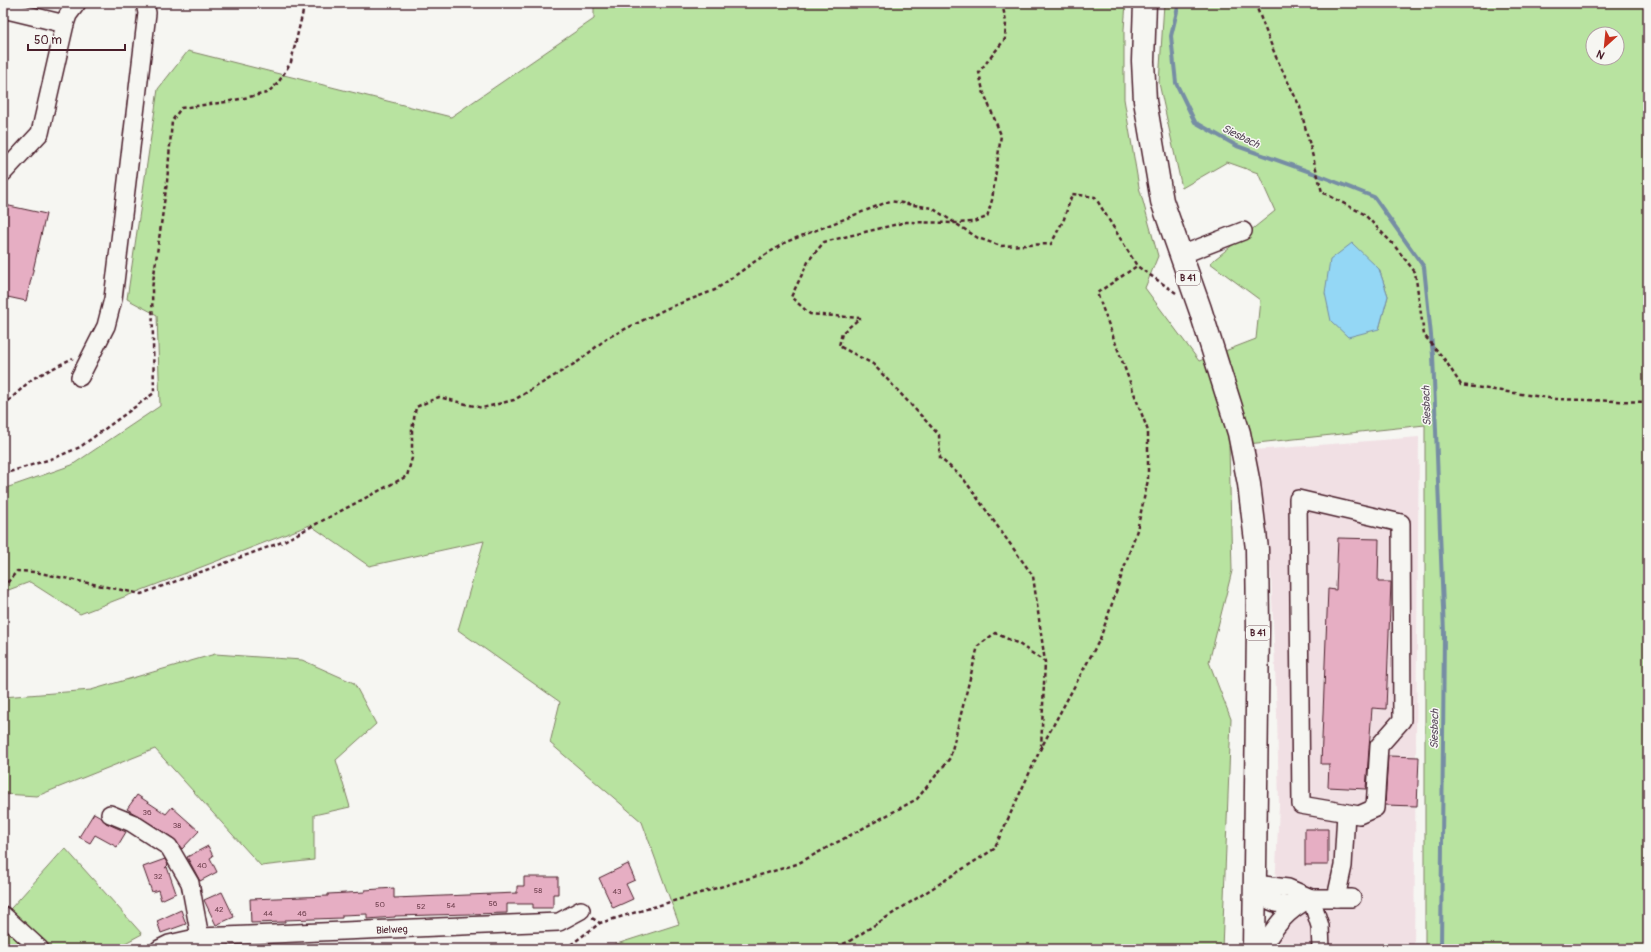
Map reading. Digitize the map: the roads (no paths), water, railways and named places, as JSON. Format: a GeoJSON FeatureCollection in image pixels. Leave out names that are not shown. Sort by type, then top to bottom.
{"type":"FeatureCollection","features":[{"type":"Feature","properties":{"kind":"main road","name":"B 41"},"geometry":{"type":"LineString","coordinates":[[1145,3],[1143,61],[1145,101],[1162,201],[1200,309],[1239,433],[1250,484],[1257,549],[1258,626],[1254,949]]}},
{"type":"Feature","properties":{"kind":"street"},"geometry":{"type":"LineString","coordinates":[[3,173],[40,133],[68,15],[77,3]]}},
{"type":"Feature","properties":{"kind":"street"},"geometry":{"type":"LineString","coordinates":[[80,377],[106,326],[112,299],[147,13],[145,3]]}},
{"type":"Feature","properties":{"kind":"street"},"geometry":{"type":"LineString","coordinates":[[3,9],[66,24]]}},
{"type":"Feature","properties":{"kind":"street"},"geometry":{"type":"LineString","coordinates":[[1180,255],[1243,231]]}},
{"type":"Feature","properties":{"kind":"street"},"geometry":{"type":"LineString","coordinates":[[1298,499],[1401,523],[1402,720],[1379,746],[1375,808],[1359,814],[1346,813],[1301,805],[1298,499]]}},
{"type":"Feature","properties":{"kind":"street"},"geometry":{"type":"LineString","coordinates":[[1255,884],[1288,888],[1311,898],[1344,898],[1343,866],[1346,813]]}},
{"type":"Feature","properties":{"kind":"street"},"geometry":{"type":"LineString","coordinates":[[110,814],[132,823],[169,848],[190,883],[200,937]]}},
{"type":"Feature","properties":{"kind":"street"},"geometry":{"type":"LineString","coordinates":[[1255,884],[1260,892],[1270,902],[1277,905],[1296,906]]}},
{"type":"Feature","properties":{"kind":"street"},"geometry":{"type":"LineString","coordinates":[[1261,949],[1278,923],[1296,906],[1311,898]]}},
{"type":"Feature","properties":{"kind":"street"},"geometry":{"type":"LineString","coordinates":[[1311,898],[1320,926],[1321,949]]}},
{"type":"Feature","properties":{"kind":"street","name":"Bielweg"},"geometry":{"type":"LineString","coordinates":[[170,947],[200,937],[559,922],[581,910]]}},
{"type":"Feature","properties":{"kind":"street"},"geometry":{"type":"LineString","coordinates":[[3,915],[40,949]]}},
{"type":"Feature","properties":{"kind":"water"},"geometry":{"type":"Polygon","coordinates":[[[1352,243],[1379,269],[1388,296],[1379,329],[1348,337],[1331,321],[1325,293],[1330,260],[1352,243]]]}},
{"type":"Feature","properties":{"kind":"waterway","name":"Siesbach"},"geometry":{"type":"LineString","coordinates":[[1179,3],[1171,36],[1176,83],[1195,122],[1237,146],[1313,173],[1374,197],[1424,267],[1433,355],[1444,633],[1441,949]]}}]}
